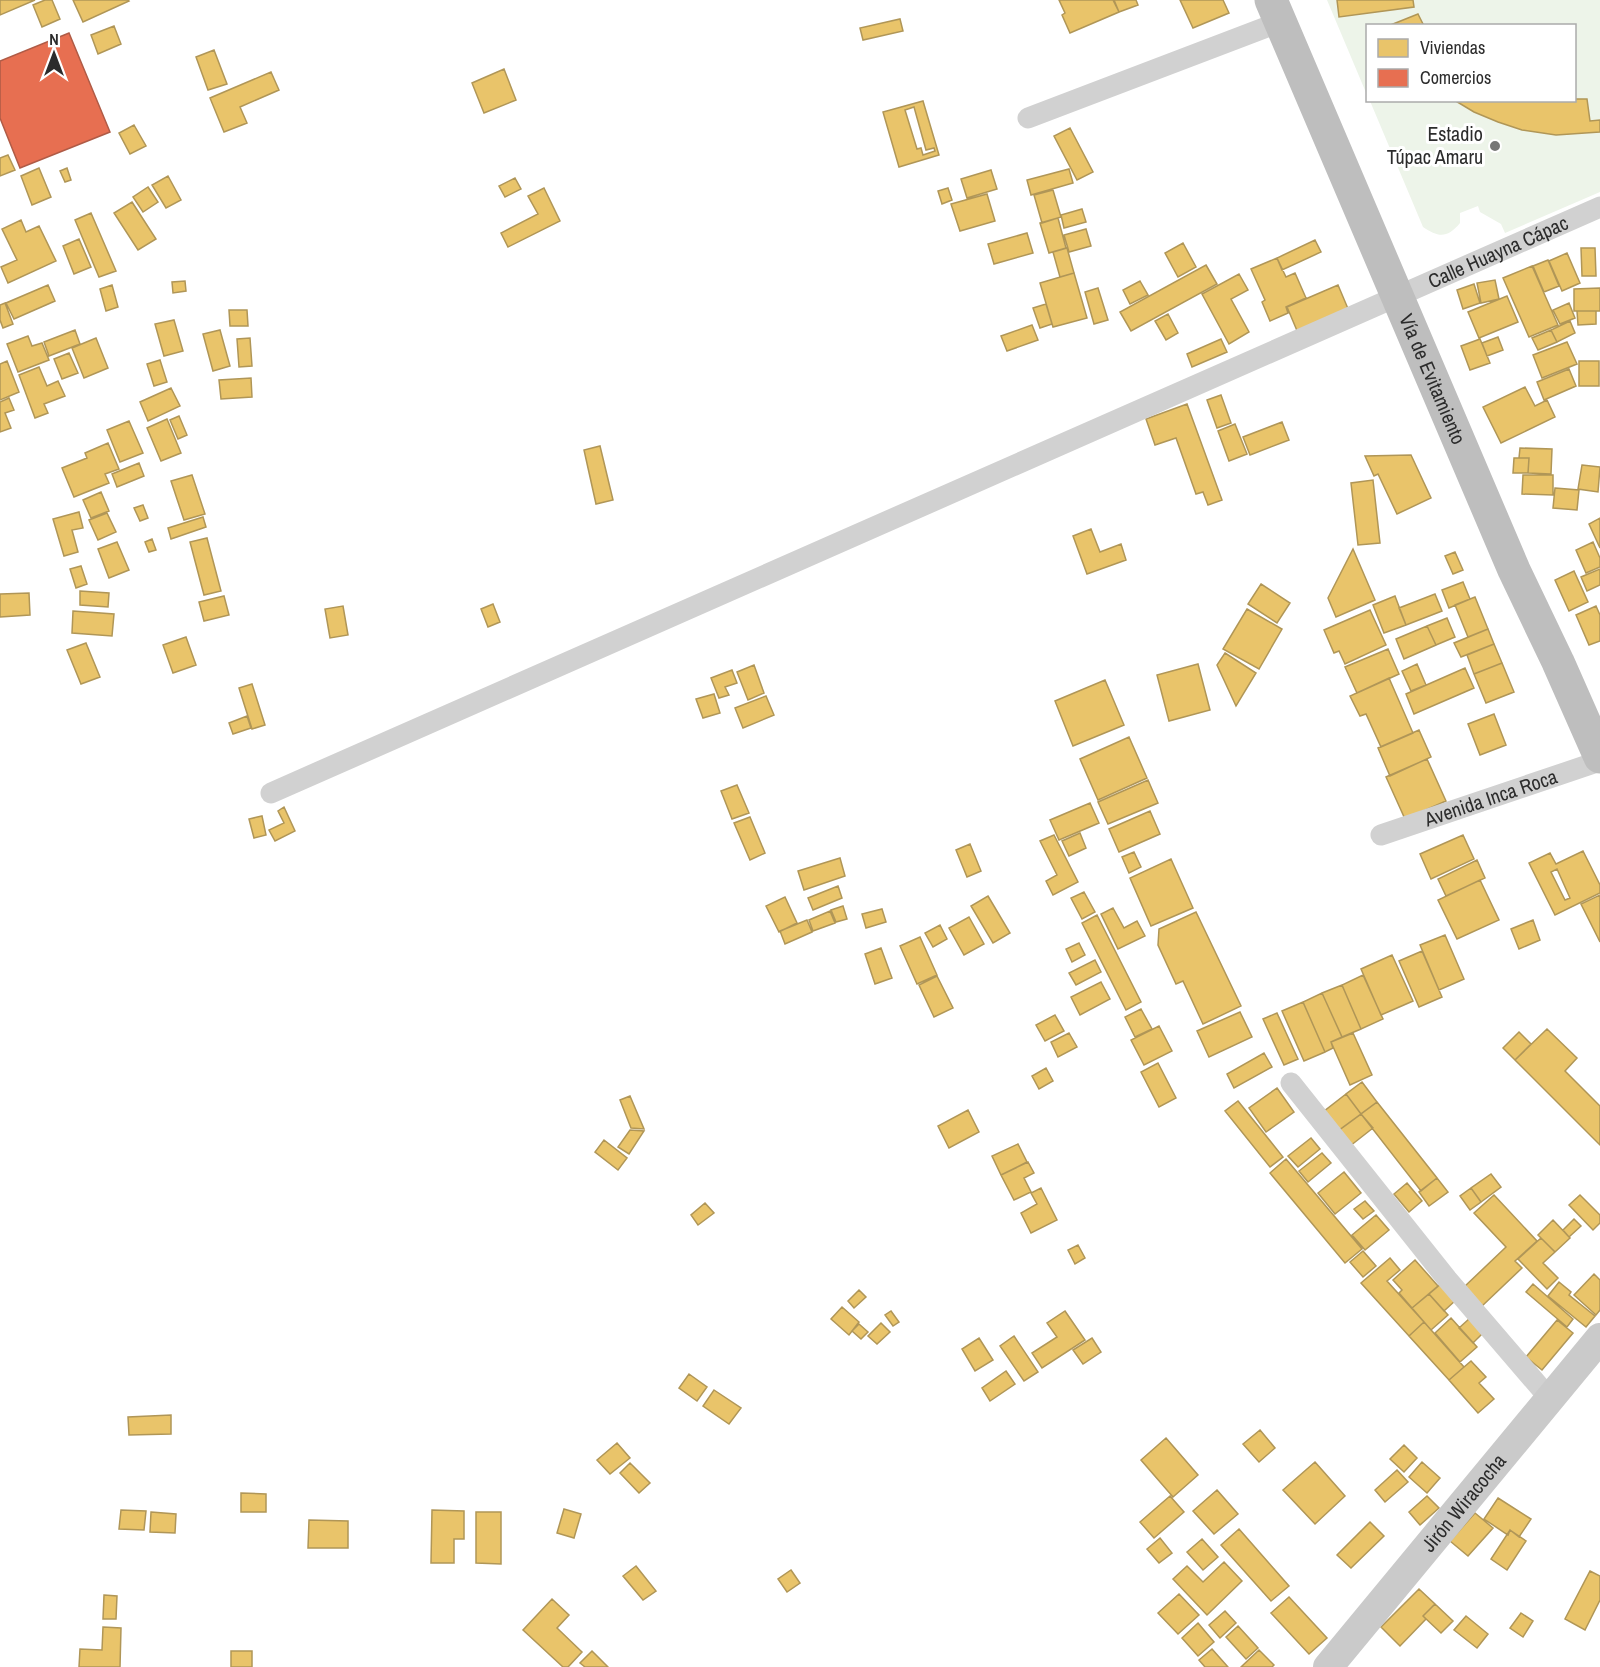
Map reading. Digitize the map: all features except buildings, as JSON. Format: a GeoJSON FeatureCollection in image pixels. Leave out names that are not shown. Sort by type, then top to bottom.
{"type":"FeatureCollection","features":[{"type":"Feature","properties":{"kind":"highway","name":"Vía de Evitamiento"},"geometry":{"type":"LineString","coordinates":[[1276,11],[1514,570],[1600,757]]}},
{"type":"Feature","properties":{"kind":"street"},"geometry":{"type":"LineString","coordinates":[[1028,118],[1276,11]]}},
{"type":"Feature","properties":{"kind":"street","name":"Calle Huayna Cápac"},"geometry":{"type":"LineString","coordinates":[[271,793],[1600,207]]}},
{"type":"Feature","properties":{"kind":"street","name":"Avenida Inca Roca"},"geometry":{"type":"LineString","coordinates":[[1381,835],[1600,761]]}},
{"type":"Feature","properties":{"kind":"street"},"geometry":{"type":"LineString","coordinates":[[1291,1083],[1448,1279],[1550,1399]]}},
{"type":"Feature","properties":{"kind":"street","name":"Jirón Wiracocha"},"geometry":{"type":"LineString","coordinates":[[1328,1667],[1600,1338]]}},
{"type":"Feature","properties":{"kind":"shaded area","name":"Estadio Túpac Amaru"},"geometry":{"type":"Polygon","coordinates":[[[1327,0],[1600,0],[1600,192],[1505,233],[1501,224],[1480,212],[1478,206],[1460,213],[1460,223],[1451,232],[1442,235],[1433,233],[1423,227],[1370,102],[1576,102],[1576,24],[1366,24],[1366,93],[1327,0]]]}},
{"type":"Feature","properties":{"kind":"place","name":"Estadio Túpac Amaru"},"geometry":{"type":"Point","coordinates":[1495,146]}}]}
